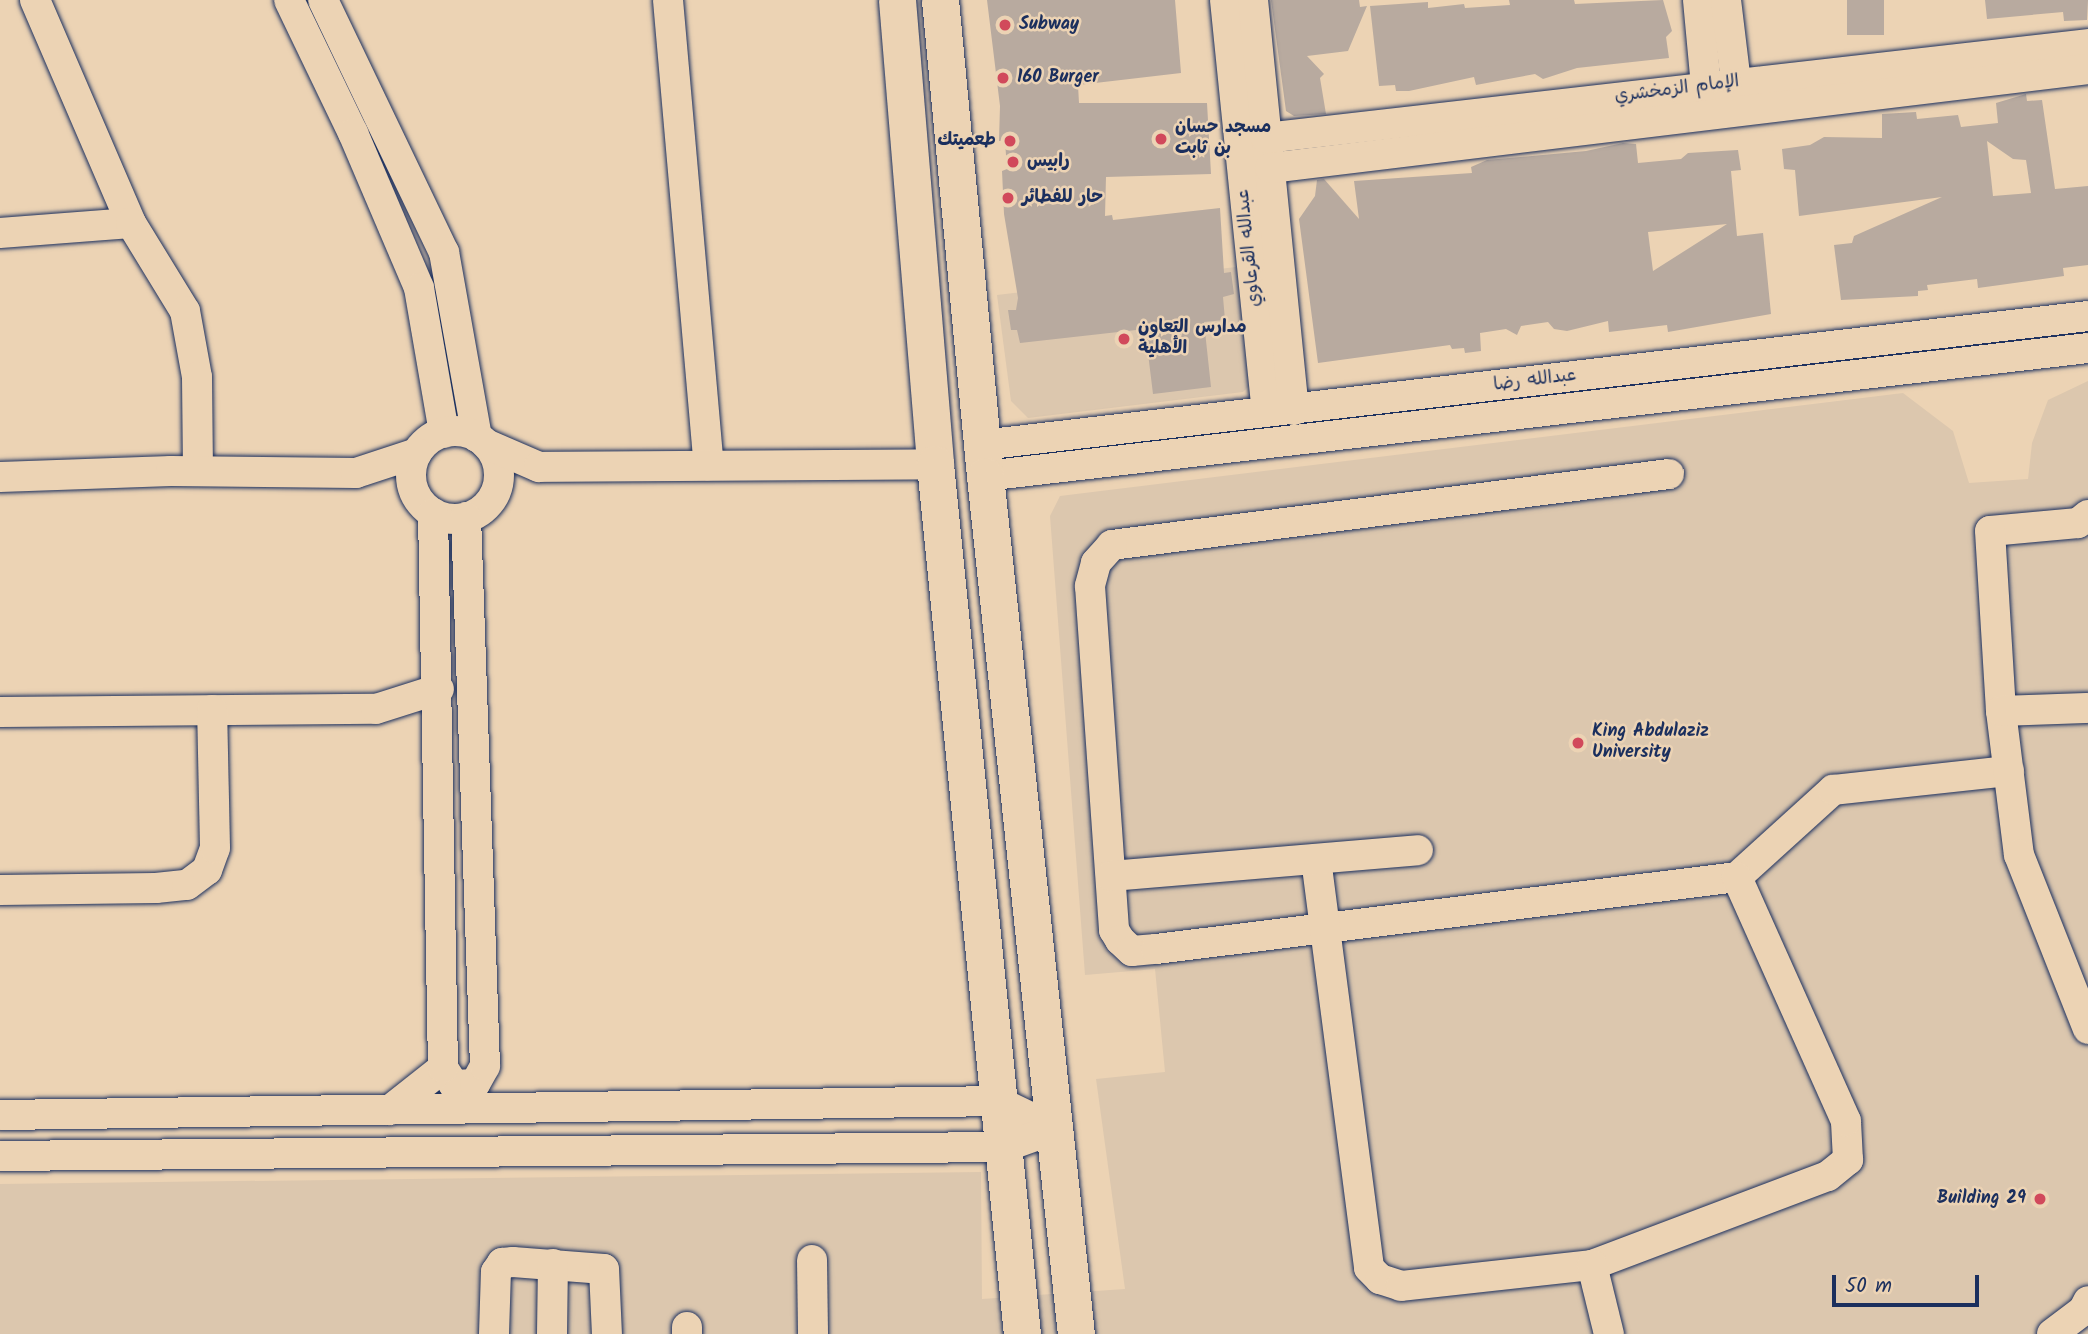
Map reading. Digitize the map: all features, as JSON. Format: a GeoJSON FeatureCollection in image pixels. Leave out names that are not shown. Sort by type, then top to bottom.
{"type":"FeatureCollection","features":[{"type":"Feature","properties":{"kind":"main road"},"geometry":{"type":"LineString","coordinates":[[897,0],[935,464],[1022,1334]]}},
{"type":"Feature","properties":{"kind":"main road"},"geometry":{"type":"LineString","coordinates":[[940,0],[984,460],[1076,1334]]}},
{"type":"Feature","properties":{"kind":"street"},"geometry":{"type":"LineString","coordinates":[[35,0],[131,223],[185,311],[197,377],[198,471]]}},
{"type":"Feature","properties":{"kind":"street"},"geometry":{"type":"LineString","coordinates":[[289,0],[353,133],[419,288],[444,433]]}},
{"type":"Feature","properties":{"kind":"street"},"geometry":{"type":"LineString","coordinates":[[323,0],[444,252],[482,441],[498,464],[498,490],[493,497]]}},
{"type":"Feature","properties":{"kind":"street"},"geometry":{"type":"LineString","coordinates":[[668,0],[709,466]]}},
{"type":"Feature","properties":{"kind":"street","name":"عبدالله القرعاوي"},"geometry":{"type":"LineString","coordinates":[[1225,0],[1280,411]]}},
{"type":"Feature","properties":{"kind":"street","name":"عبدالله القرعاوي"},"geometry":{"type":"LineString","coordinates":[[1253,0],[1270,168],[1280,411]]}},
{"type":"Feature","properties":{"kind":"street"},"geometry":{"type":"LineString","coordinates":[[1698,0],[1706,87]]}},
{"type":"Feature","properties":{"kind":"street"},"geometry":{"type":"LineString","coordinates":[[1726,0],[1736,83]]}},
{"type":"Feature","properties":{"kind":"street","name":"الإمام الزمخشري"},"geometry":{"type":"LineString","coordinates":[[1266,138],[2088,44]]}},
{"type":"Feature","properties":{"kind":"street","name":"الإمام الزمخشري"},"geometry":{"type":"LineString","coordinates":[[1270,168],[2088,69]]}},
{"type":"Feature","properties":{"kind":"street"},"geometry":{"type":"LineString","coordinates":[[0,233],[131,223]]}},
{"type":"Feature","properties":{"kind":"street","name":"عبدالله رضا"},"geometry":{"type":"LineString","coordinates":[[984,460],[1280,411],[2088,316]]}},
{"type":"Feature","properties":{"kind":"street","name":"عبدالله رضا"},"geometry":{"type":"LineString","coordinates":[[984,460],[1333,439],[2088,348]]}},
{"type":"Feature","properties":{"kind":"street"},"geometry":{"type":"LineString","coordinates":[[1326,406],[1333,439]]}},
{"type":"Feature","properties":{"kind":"street"},"geometry":{"type":"LineString","coordinates":[[0,477],[198,471],[356,473],[417,453],[444,433],[482,441],[539,467],[935,464]]}},
{"type":"Feature","properties":{"kind":"street"},"geometry":{"type":"LineString","coordinates":[[417,453],[410,480],[425,505],[439,689],[443,1068],[454,1085],[475,1084],[485,1066],[466,517]]}},
{"type":"Feature","properties":{"kind":"street"},"geometry":{"type":"LineString","coordinates":[[466,517],[539,467]]}},
{"type":"Feature","properties":{"kind":"street"},"geometry":{"type":"LineString","coordinates":[[356,473],[425,505],[466,517]]}},
{"type":"Feature","properties":{"kind":"street"},"geometry":{"type":"LineString","coordinates":[[1669,474],[1112,545],[1096,563],[1090,586],[1114,930],[1132,951],[1737,877],[1833,790],[2009,771]]}},
{"type":"Feature","properties":{"kind":"street"},"geometry":{"type":"LineString","coordinates":[[2088,515],[2078,523],[1990,530],[2001,711],[2019,855],[2088,1029]]}},
{"type":"Feature","properties":{"kind":"street"},"geometry":{"type":"LineString","coordinates":[[0,712],[376,709],[439,689]]}},
{"type":"Feature","properties":{"kind":"street"},"geometry":{"type":"LineString","coordinates":[[2001,711],[2088,708]]}},
{"type":"Feature","properties":{"kind":"street"},"geometry":{"type":"LineString","coordinates":[[0,890],[156,888],[187,885],[207,870],[215,848],[212,710]]}},
{"type":"Feature","properties":{"kind":"street"},"geometry":{"type":"LineString","coordinates":[[1111,876],[1418,850]]}},
{"type":"Feature","properties":{"kind":"street"},"geometry":{"type":"LineString","coordinates":[[1316,859],[1322,928],[1369,1268],[1380,1279],[1401,1286],[1592,1265],[1828,1176],[1848,1160],[1846,1121],[1737,877]]}},
{"type":"Feature","properties":{"kind":"street"},"geometry":{"type":"LineString","coordinates":[[485,1066],[527,1108]]}},
{"type":"Feature","properties":{"kind":"street"},"geometry":{"type":"LineString","coordinates":[[390,1110],[443,1068]]}},
{"type":"Feature","properties":{"kind":"street"},"geometry":{"type":"LineString","coordinates":[[0,1115],[997,1101],[1055,1129]]}},
{"type":"Feature","properties":{"kind":"street"},"geometry":{"type":"LineString","coordinates":[[0,1156],[1005,1147],[1055,1129]]}},
{"type":"Feature","properties":{"kind":"street"},"geometry":{"type":"LineString","coordinates":[[812,1260],[813,1334]]}},
{"type":"Feature","properties":{"kind":"street"},"geometry":{"type":"LineString","coordinates":[[494,1334],[496,1272],[502,1263],[604,1269],[607,1334]]}},
{"type":"Feature","properties":{"kind":"street"},"geometry":{"type":"LineString","coordinates":[[552,1334],[553,1264]]}},
{"type":"Feature","properties":{"kind":"street"},"geometry":{"type":"LineString","coordinates":[[1592,1265],[1609,1334]]}},
{"type":"Feature","properties":{"kind":"street"},"geometry":{"type":"LineString","coordinates":[[2052,1334],[2083,1311],[2088,1301]]}},
{"type":"Feature","properties":{"kind":"shaded area","name":"مدارس التعاون الأهلية"},"geometry":{"type":"Polygon","coordinates":[[[1236,267],[1252,383],[1243,392],[1028,418],[1011,401],[997,295],[1236,267]]]}},
{"type":"Feature","properties":{"kind":"shaded area","name":"King Abdulaziz University"},"geometry":{"type":"Polygon","coordinates":[[[2088,381],[2088,1334],[0,1334],[0,1184],[981,1172],[982,1299],[1125,1289],[1096,1079],[1165,1072],[1155,969],[1085,975],[1050,516],[1060,496],[1903,393],[1953,431],[1969,483],[2028,479],[2032,443],[2048,400],[2088,381]]]}},
{"type":"Feature","properties":{"kind":"building"},"geometry":{"type":"Polygon","coordinates":[[[987,0],[1175,0],[1181,73],[1078,85],[1079,103],[1207,103],[1211,174],[1106,177],[1105,216],[1112,215],[1113,220],[1220,208],[1224,273],[1231,272],[1234,294],[1223,297],[1225,320],[1204,322],[1211,387],[1153,394],[1145,329],[1020,343],[1017,330],[1011,330],[1008,310],[1016,310],[1018,298],[1004,214],[1002,171],[1007,169],[1005,141],[999,141],[1000,106],[987,0]]]}},
{"type":"Feature","properties":{"kind":"building"},"geometry":{"type":"Polygon","coordinates":[[[1271,0],[1359,0],[1360,7],[1367,6],[1348,51],[1307,56],[1324,74],[1320,78],[1326,114],[1294,116],[1286,111],[1271,0]]]}},
{"type":"Feature","properties":{"kind":"building"},"geometry":{"type":"Polygon","coordinates":[[[1509,0],[1574,0],[1575,4],[1663,0],[1672,31],[1666,37],[1669,58],[1577,68],[1543,79],[1535,74],[1476,85],[1474,77],[1409,91],[1396,91],[1395,85],[1379,86],[1370,6],[1428,2],[1428,8],[1464,4],[1465,8],[1510,5],[1509,0]]]}},
{"type":"Feature","properties":{"kind":"building"},"geometry":{"type":"Polygon","coordinates":[[[1847,0],[1884,0],[1884,35],[1847,35],[1847,0]]]}},
{"type":"Feature","properties":{"kind":"building"},"geometry":{"type":"Polygon","coordinates":[[[1985,0],[2088,0],[2087,20],[2064,21],[2063,12],[1987,19],[1985,0]]]}},
{"type":"Feature","properties":{"kind":"building"},"geometry":{"type":"Polygon","coordinates":[[[2026,94],[2027,101],[2042,100],[2055,189],[2088,186],[2088,265],[2063,268],[2064,276],[1978,288],[1977,279],[1927,285],[1928,290],[1918,291],[1918,296],[1841,300],[1834,245],[1852,243],[1854,236],[1942,197],[1799,216],[1795,170],[1784,169],[1782,149],[1810,145],[1824,137],[1882,138],[1882,114],[1916,112],[1917,119],[1958,115],[1961,127],[1998,123],[1996,103],[2026,94]],[[1987,141],[1993,196],[2031,193],[2026,160],[2013,159],[1987,141]]]}},
{"type":"Feature","properties":{"kind":"building"},"geometry":{"type":"Polygon","coordinates":[[[1623,143],[1636,144],[1638,163],[1681,159],[1688,153],[1738,150],[1741,170],[1731,171],[1737,236],[1763,233],[1771,314],[1668,332],[1667,325],[1609,332],[1608,321],[1567,331],[1554,329],[1548,322],[1521,326],[1517,335],[1506,329],[1480,333],[1481,351],[1465,353],[1464,348],[1452,349],[1450,345],[1318,363],[1299,219],[1315,196],[1317,180],[1324,179],[1359,219],[1354,181],[1472,173],[1471,167],[1487,160],[1586,151],[1623,143]],[[1727,224],[1648,232],[1653,271],[1727,224]]]}},
{"type":"Feature","properties":{"kind":"place","name":"Subway"},"geometry":{"type":"Point","coordinates":[1005,25]}},
{"type":"Feature","properties":{"kind":"place","name":"160 Burger"},"geometry":{"type":"Point","coordinates":[1003,78]}},
{"type":"Feature","properties":{"kind":"place","name":"مسجد حسان بن ثابت"},"geometry":{"type":"Point","coordinates":[1161,139]}},
{"type":"Feature","properties":{"kind":"place","name":"طعميتك"},"geometry":{"type":"Point","coordinates":[1010,141]}},
{"type":"Feature","properties":{"kind":"place","name":"رابيس"},"geometry":{"type":"Point","coordinates":[1013,162]}},
{"type":"Feature","properties":{"kind":"place","name":"حار للفطائر"},"geometry":{"type":"Point","coordinates":[1008,198]}},
{"type":"Feature","properties":{"kind":"place","name":"مدارس التعاون الأهلية"},"geometry":{"type":"Point","coordinates":[1124,339]}},
{"type":"Feature","properties":{"kind":"place","name":"King Abdulaziz University"},"geometry":{"type":"Point","coordinates":[1578,743]}},
{"type":"Feature","properties":{"kind":"place","name":"Building 29"},"geometry":{"type":"Point","coordinates":[2040,1199]}}]}
